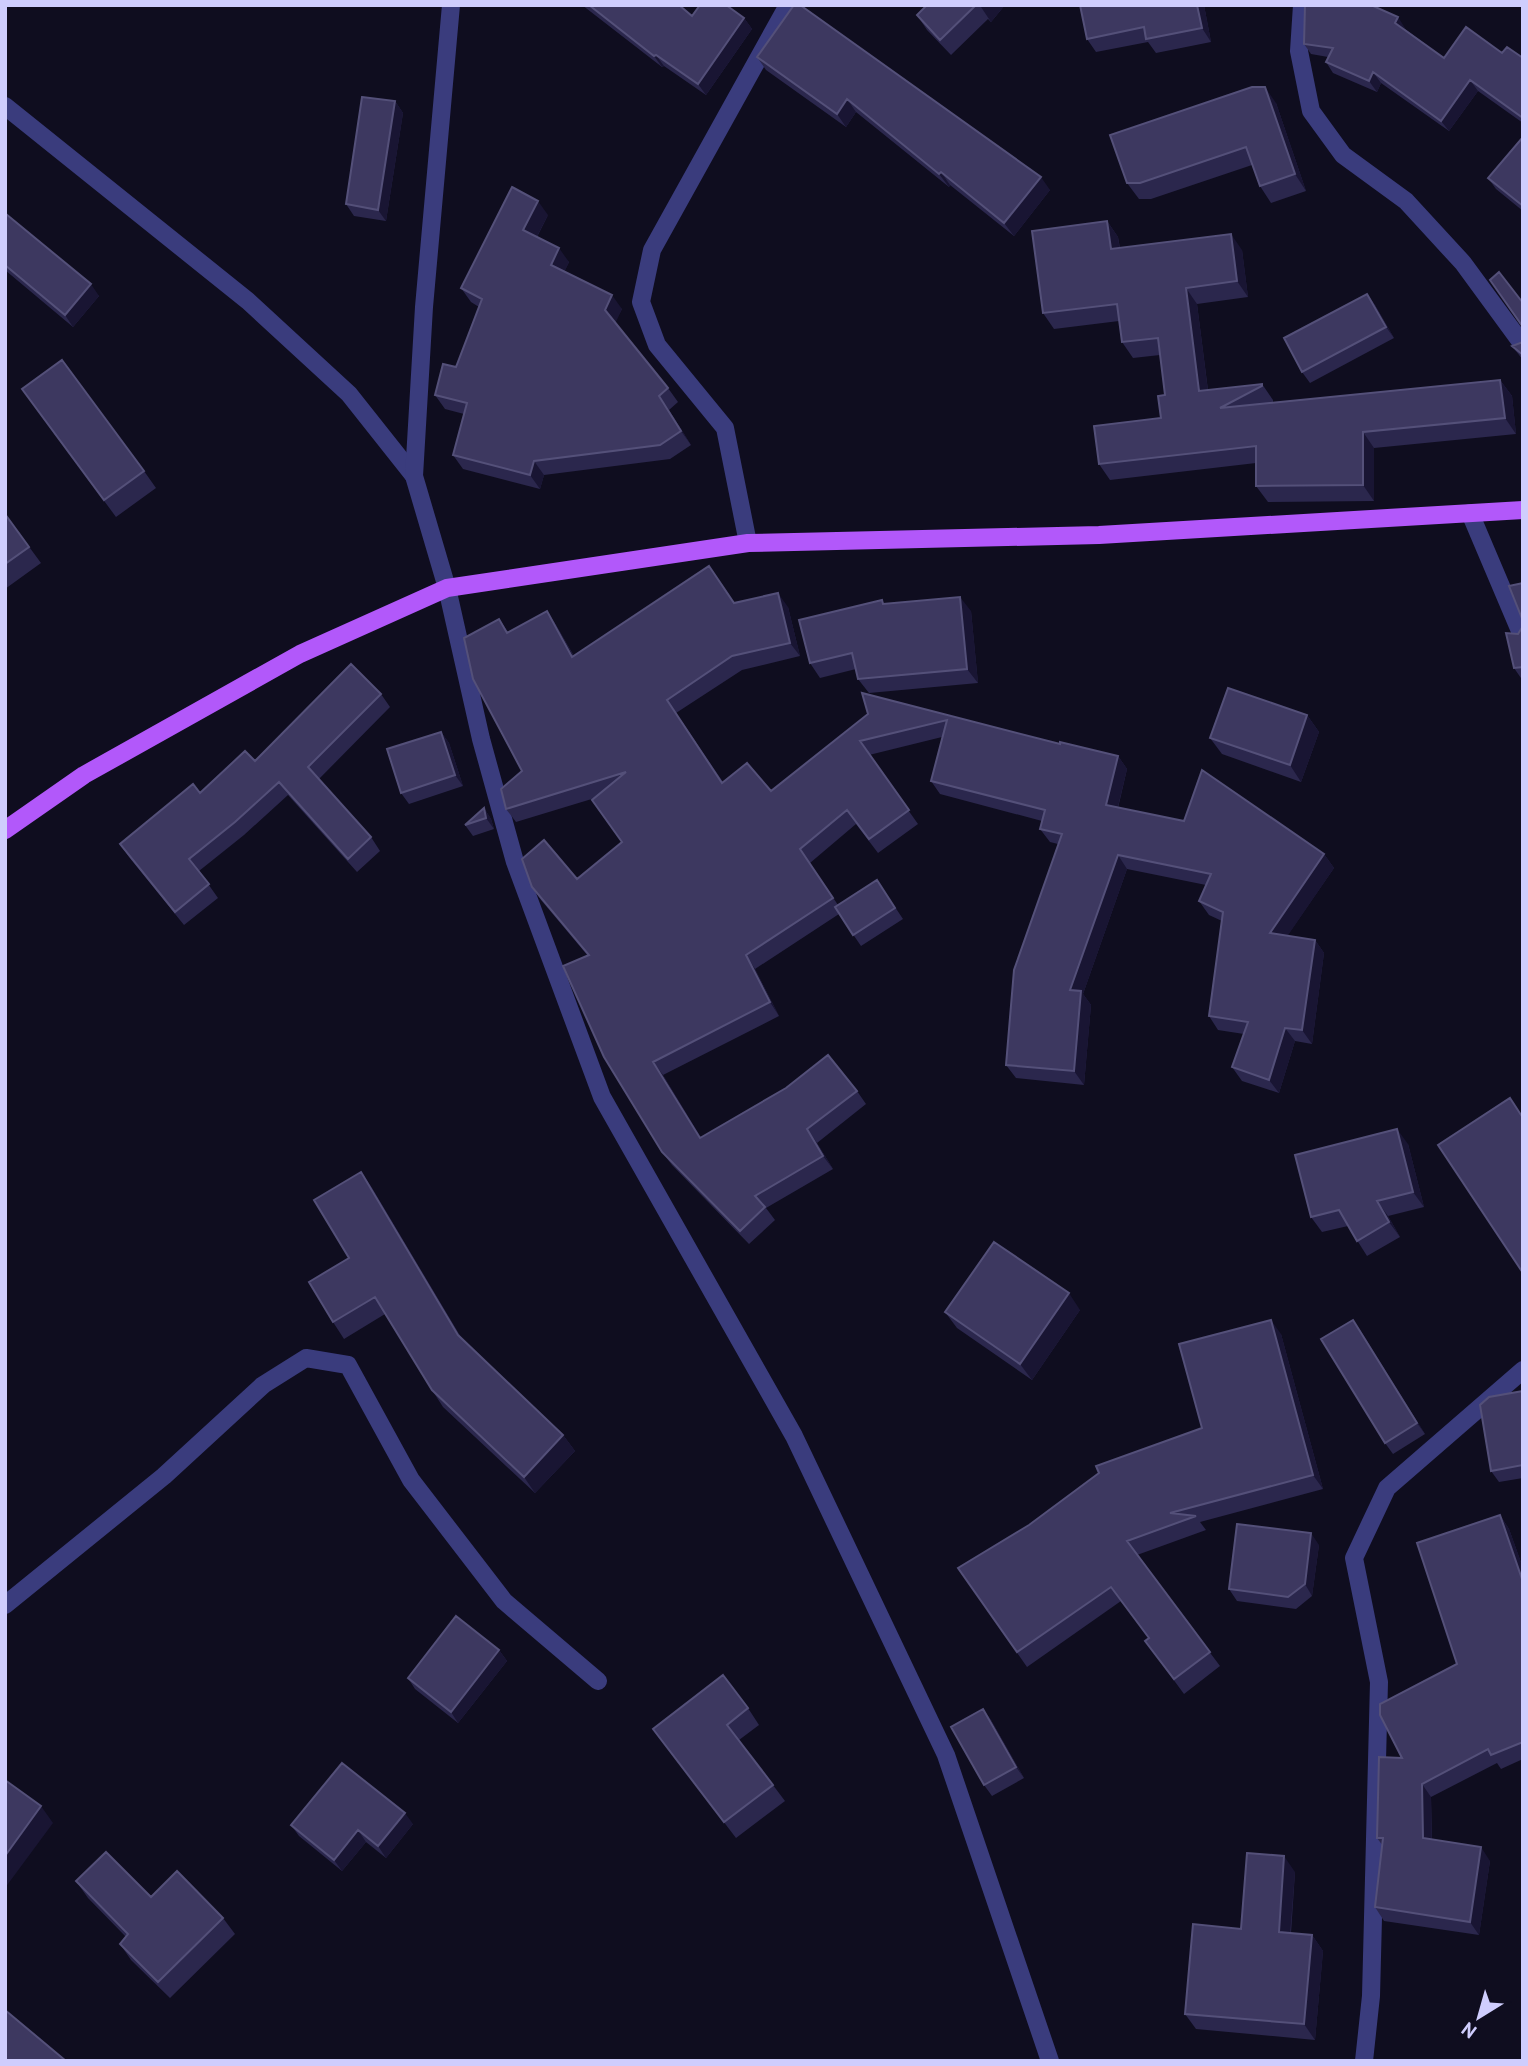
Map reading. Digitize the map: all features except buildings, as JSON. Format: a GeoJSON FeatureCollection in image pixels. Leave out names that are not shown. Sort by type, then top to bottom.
{"type":"FeatureCollection","features":[{"type":"Feature","properties":{"kind":"main road"},"geometry":{"type":"LineString","coordinates":[[5,830],[84,775],[300,654],[447,588],[748,542],[1099,535],[1523,510]]}},
{"type":"Feature","properties":{"kind":"street"},"geometry":{"type":"LineString","coordinates":[[451,5],[425,293],[414,477],[447,588],[481,739],[515,862],[602,1097],[794,1436],[946,1755],[1050,2061]]}},
{"type":"Feature","properties":{"kind":"street"},"geometry":{"type":"LineString","coordinates":[[748,542],[726,428],[657,345],[641,302],[652,250],[789,5]]}},
{"type":"Feature","properties":{"kind":"street"},"geometry":{"type":"LineString","coordinates":[[1303,5],[1298,51],[1311,111],[1343,155],[1406,201],[1463,263],[1523,345]]}},
{"type":"Feature","properties":{"kind":"street"},"geometry":{"type":"LineString","coordinates":[[5,106],[248,301],[349,394],[414,477]]}},
{"type":"Feature","properties":{"kind":"street"},"geometry":{"type":"LineString","coordinates":[[1470,513],[1523,638]]}},
{"type":"Feature","properties":{"kind":"street"},"geometry":{"type":"LineString","coordinates":[[5,1605],[164,1476],[263,1385],[306,1357],[348,1365],[411,1480],[504,1601],[597,1681]]}},
{"type":"Feature","properties":{"kind":"street"},"geometry":{"type":"LineString","coordinates":[[1364,2061],[1371,1996],[1379,1682],[1354,1558],[1387,1488],[1523,1370]]}}]}
